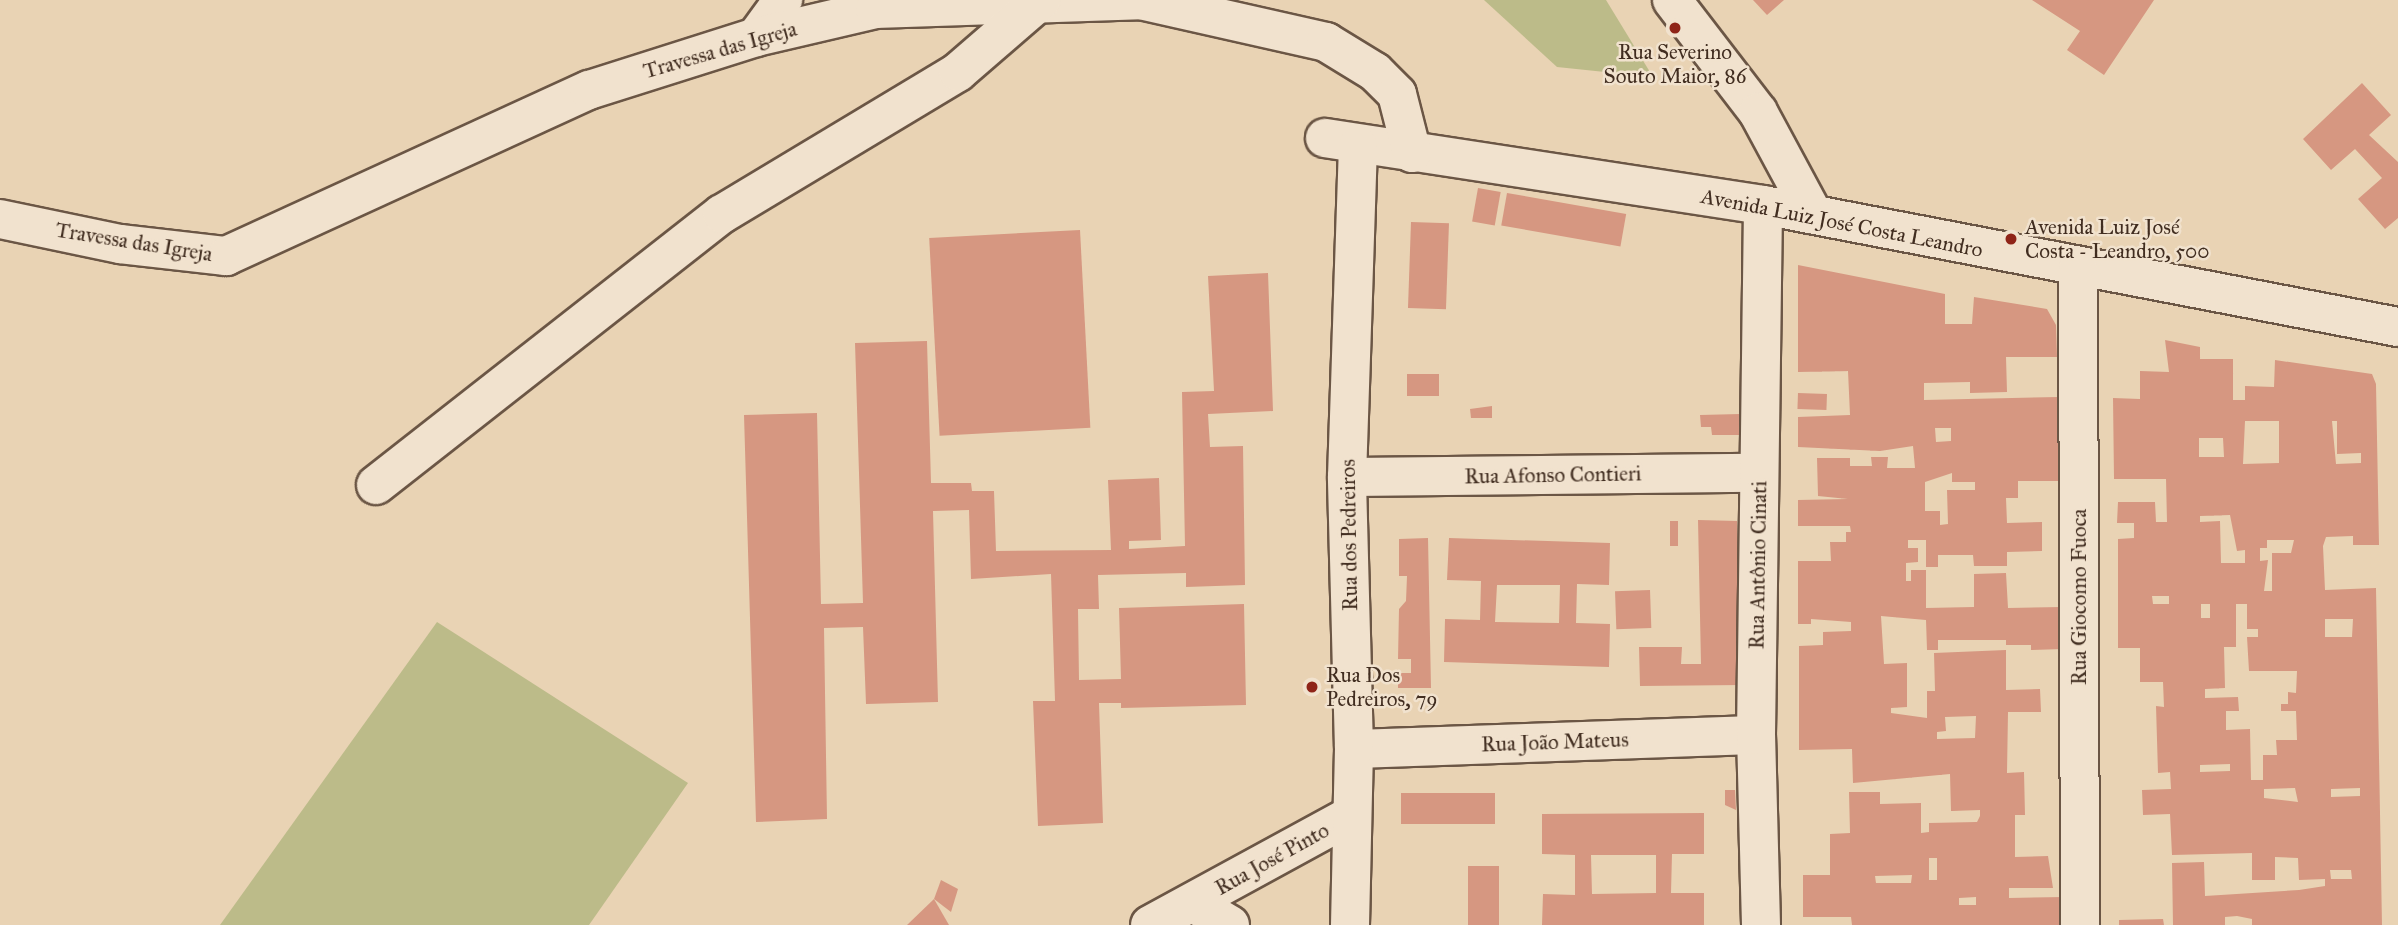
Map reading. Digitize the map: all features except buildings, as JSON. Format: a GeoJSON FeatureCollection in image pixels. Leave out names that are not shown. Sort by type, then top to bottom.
{"type":"FeatureCollection","features":[{"type":"Feature","properties":{"kind":"street"},"geometry":{"type":"LineString","coordinates":[[756,37],[783,0]]}},
{"type":"Feature","properties":{"kind":"street","name":"Travessa das Igreja"},"geometry":{"type":"LineString","coordinates":[[0,219],[120,244],[226,256],[589,90],[756,37],[875,9],[1042,1],[1140,0],[1326,42],[1375,72],[1397,94],[1412,153]]}},
{"type":"Feature","properties":{"kind":"street"},"geometry":{"type":"LineString","coordinates":[[1672,0],[1758,113],[1813,214]]}},
{"type":"Feature","properties":{"kind":"street"},"geometry":{"type":"LineString","coordinates":[[376,485],[722,214],[958,72],[1042,1]]}},
{"type":"Feature","properties":{"kind":"street","name":"Avenida Luiz José Costa Leandro"},"geometry":{"type":"LineString","coordinates":[[1342,142],[1763,205],[2078,269],[2398,327]]}},
{"type":"Feature","properties":{"kind":"street","name":"Rua dos Pedreiros"},"geometry":{"type":"LineString","coordinates":[[1342,142],[1354,749],[1350,925]]}},
{"type":"Feature","properties":{"kind":"street","name":"Rua Antônio Cinati"},"geometry":{"type":"LineString","coordinates":[[1761,925],[1756,736],[1763,205]]}},
{"type":"Feature","properties":{"kind":"street","name":"Rua Giocomo Fuoca"},"geometry":{"type":"LineString","coordinates":[[2078,269],[2080,925]]}},
{"type":"Feature","properties":{"kind":"street","name":"Rua Afonso Contieri"},"geometry":{"type":"LineString","coordinates":[[1347,477],[1759,472]]}},
{"type":"Feature","properties":{"kind":"street","name":"Rua João Mateus"},"geometry":{"type":"LineString","coordinates":[[1354,749],[1756,736]]}},
{"type":"Feature","properties":{"kind":"street","name":"Rua José Pinto"},"geometry":{"type":"LineString","coordinates":[[1150,925],[1352,815]]}},
{"type":"Feature","properties":{"kind":"street","name":"Rua José Pinto"},"geometry":{"type":"LineString","coordinates":[[1193,903],[1230,925]]}},
{"type":"Feature","properties":{"kind":"shaded area"},"geometry":{"type":"Polygon","coordinates":[[[1484,0],[1606,0],[1653,77],[1557,67],[1484,0]]]}},
{"type":"Feature","properties":{"kind":"shaded area"},"geometry":{"type":"Polygon","coordinates":[[[437,622],[688,783],[589,925],[220,925],[437,622]]]}},
{"type":"Feature","properties":{"kind":"place","name":"Rua Severino Souto Maior, 86"},"geometry":{"type":"Point","coordinates":[1675,28]}},
{"type":"Feature","properties":{"kind":"place","name":"Avenida Luiz José Costa - Leandro, 500"},"geometry":{"type":"Point","coordinates":[2011,239]}},
{"type":"Feature","properties":{"kind":"place","name":"Rua Dos Pedreiros, 79"},"geometry":{"type":"Point","coordinates":[1312,687]}}]}
